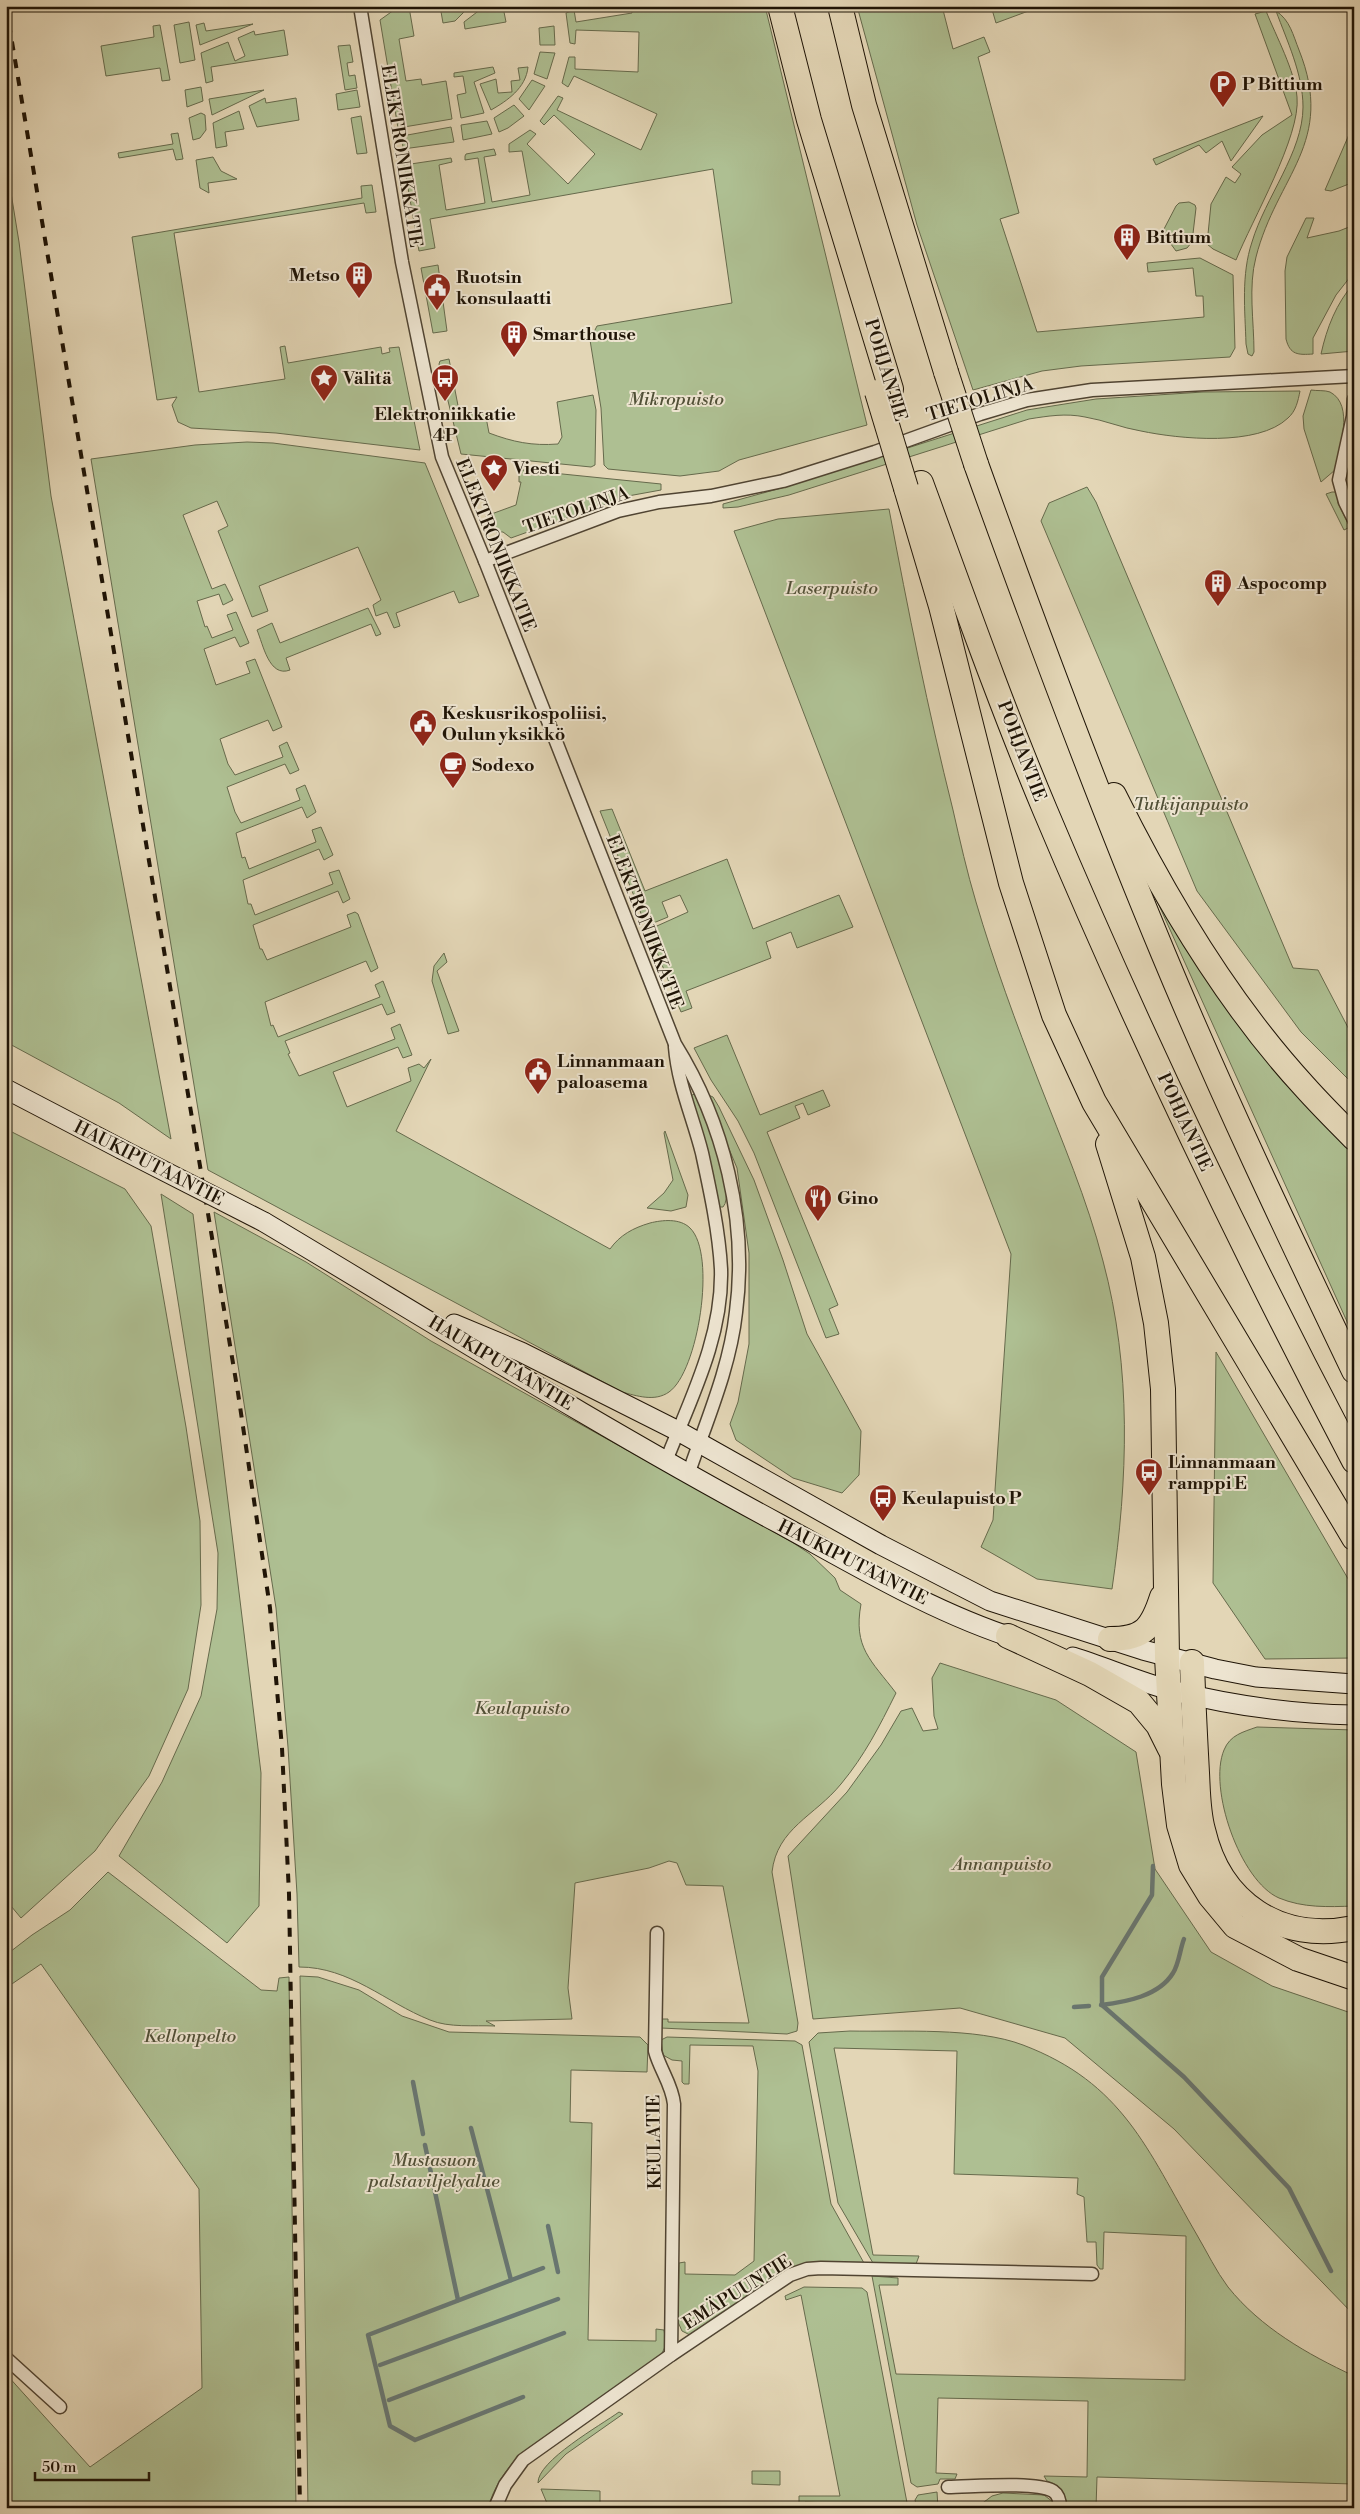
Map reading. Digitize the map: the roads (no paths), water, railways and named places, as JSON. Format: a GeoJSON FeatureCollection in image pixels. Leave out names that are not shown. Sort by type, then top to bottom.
{"type":"FeatureCollection","features":[{"type":"Feature","properties":{"kind":"highway","name":"POHJANTIE"},"geometry":{"type":"LineString","coordinates":[[780,6],[809,120],[884,390],[914,486],[1044,807],[1117,976],[1226,1209],[1354,1461]]}},
{"type":"Feature","properties":{"kind":"highway"},"geometry":{"type":"LineString","coordinates":[[840,6],[864,106],[946,372],[976,464],[1039,638],[1095,786],[1164,956],[1266,1186],[1354,1371]]}},
{"type":"Feature","properties":{"kind":"highway"},"geometry":{"type":"LineString","coordinates":[[914,486],[940,606],[1011,883],[1054,1015],[1094,1102],[1354,1538]]}},
{"type":"Feature","properties":{"kind":"highway"},"geometry":{"type":"LineString","coordinates":[[1039,638],[1139,844],[1202,951],[1254,1025],[1303,1085],[1354,1138]]}},
{"type":"Feature","properties":{"kind":"highway"},"geometry":{"type":"LineString","coordinates":[[1094,1102],[1143,1257],[1156,1323],[1163,1389],[1167,1656],[1172,1754],[1179,1825],[1191,1865],[1210,1896],[1235,1926],[1298,1959],[1354,1978]]}},
{"type":"Feature","properties":{"kind":"highway"},"geometry":{"type":"LineString","coordinates":[[1110,1640],[1126,1639],[1139,1635],[1149,1627],[1154,1621],[1167,1584]]}},
{"type":"Feature","properties":{"kind":"highway"},"geometry":{"type":"LineString","coordinates":[[1008,1636],[1090,1674],[1139,1702],[1158,1725],[1172,1754]]}},
{"type":"Feature","properties":{"kind":"highway"},"geometry":{"type":"LineString","coordinates":[[1192,1662],[1203,1830],[1211,1856],[1229,1886],[1256,1912],[1283,1927],[1310,1932],[1354,1928]]}},
{"type":"Feature","properties":{"kind":"main road","name":"HAUKIPUTAANTIE"},"geometry":{"type":"LineString","coordinates":[[6,1089],[264,1222],[688,1475],[860,1568],[963,1619],[1008,1636],[1169,1689],[1288,1712],[1354,1715]]}},
{"type":"Feature","properties":{"kind":"main road","name":"HAUKIPUTAANTIE"},"geometry":{"type":"LineString","coordinates":[[394,1300],[521,1352],[678,1431],[882,1545],[990,1601],[1110,1640],[1167,1656],[1256,1677],[1354,1684]]}},
{"type":"Feature","properties":{"kind":"street","name":"ELEKTRONIIKKATIE"},"geometry":{"type":"LineString","coordinates":[[360,6],[402,262],[442,457],[485,560],[674,1044],[690,1068],[723,1152],[738,1230],[740,1269],[736,1313],[724,1365],[688,1475]]}},
{"type":"Feature","properties":{"kind":"street","name":"TIETOLINJA"},"geometry":{"type":"LineString","coordinates":[[485,560],[618,511],[659,502],[711,496],[783,481],[875,452],[980,414],[1027,400],[1092,390],[1354,376]]}},
{"type":"Feature","properties":{"kind":"street"},"geometry":{"type":"LineString","coordinates":[[1354,399],[1353,416],[1338,480],[1345,502],[1354,520]]}},
{"type":"Feature","properties":{"kind":"street","name":"ELEKTRONIIKKATIE"},"geometry":{"type":"LineString","coordinates":[[666,1461],[709,1349],[718,1309],[721,1270],[710,1190],[701,1151],[677,1072],[674,1044]]}},
{"type":"Feature","properties":{"kind":"street","name":"KEULATIE"},"geometry":{"type":"LineString","coordinates":[[657,1933],[655,2051],[660,2067],[673,2089],[674,2104],[671,2355]]}},
{"type":"Feature","properties":{"kind":"street","name":"EMÄPUUNTIE"},"geometry":{"type":"LineString","coordinates":[[495,2508],[505,2485],[523,2460],[671,2355],[790,2275],[807,2270],[1092,2274]]}},
{"type":"Feature","properties":{"kind":"street"},"geometry":{"type":"LineString","coordinates":[[6,2358],[60,2407]]}},
{"type":"Feature","properties":{"kind":"street"},"geometry":{"type":"LineString","coordinates":[[948,2487],[1040,2487],[1055,2493],[1059,2499],[1060,2508]]}},
{"type":"Feature","properties":{"kind":"waterway"},"geometry":{"type":"LineString","coordinates":[[1153,1866],[1152,1895],[1102,1977],[1102,2005],[1184,2077],[1289,2188],[1331,2271]]}},
{"type":"Feature","properties":{"kind":"waterway"},"geometry":{"type":"LineString","coordinates":[[1101,2005],[1131,2000],[1151,1992],[1167,1981],[1175,1969],[1184,1939]]}},
{"type":"Feature","properties":{"kind":"waterway"},"geometry":{"type":"LineString","coordinates":[[1074,2007],[1089,2006]]}},
{"type":"Feature","properties":{"kind":"waterway"},"geometry":{"type":"LineString","coordinates":[[413,2082],[423,2134]]}},
{"type":"Feature","properties":{"kind":"waterway"},"geometry":{"type":"LineString","coordinates":[[471,2128],[511,2280]]}},
{"type":"Feature","properties":{"kind":"waterway"},"geometry":{"type":"LineString","coordinates":[[425,2145],[458,2300]]}},
{"type":"Feature","properties":{"kind":"waterway"},"geometry":{"type":"LineString","coordinates":[[548,2226],[558,2272]]}},
{"type":"Feature","properties":{"kind":"waterway"},"geometry":{"type":"LineString","coordinates":[[523,2397],[415,2440],[390,2426],[368,2335],[543,2268]]}},
{"type":"Feature","properties":{"kind":"waterway"},"geometry":{"type":"LineString","coordinates":[[380,2365],[558,2299]]}},
{"type":"Feature","properties":{"kind":"waterway"},"geometry":{"type":"LineString","coordinates":[[389,2400],[564,2333]]}},
{"type":"Feature","properties":{"kind":"railway"},"geometry":{"type":"LineString","coordinates":[[6,6],[238,1393],[270,1608],[282,1748],[289,1894],[300,2508]]}},
{"type":"Feature","properties":{"kind":"place","name":"P Bittium"},"geometry":{"type":"Point","coordinates":[1223,108]}},
{"type":"Feature","properties":{"kind":"place","name":"Bittium"},"geometry":{"type":"Point","coordinates":[1127,261]}},
{"type":"Feature","properties":{"kind":"place","name":"Metso"},"geometry":{"type":"Point","coordinates":[359,299]}},
{"type":"Feature","properties":{"kind":"place","name":"Ruotsin konsulaatti"},"geometry":{"type":"Point","coordinates":[437,311]}},
{"type":"Feature","properties":{"kind":"place","name":"Smarthouse"},"geometry":{"type":"Point","coordinates":[514,358]}},
{"type":"Feature","properties":{"kind":"place","name":"Välitä"},"geometry":{"type":"Point","coordinates":[324,402]}},
{"type":"Feature","properties":{"kind":"place","name":"Elektroniikkatie 4P"},"geometry":{"type":"Point","coordinates":[445,402]}},
{"type":"Feature","properties":{"kind":"place","name":"Viesti"},"geometry":{"type":"Point","coordinates":[494,492]}},
{"type":"Feature","properties":{"kind":"place","name":"Aspocomp"},"geometry":{"type":"Point","coordinates":[1218,607]}},
{"type":"Feature","properties":{"kind":"place","name":"Keskusrikospoliisi, Oulun yksikkö"},"geometry":{"type":"Point","coordinates":[423,747]}},
{"type":"Feature","properties":{"kind":"place","name":"Sodexo"},"geometry":{"type":"Point","coordinates":[453,789]}},
{"type":"Feature","properties":{"kind":"place","name":"Linnanmaan paloasema"},"geometry":{"type":"Point","coordinates":[538,1095]}},
{"type":"Feature","properties":{"kind":"place","name":"Gino"},"geometry":{"type":"Point","coordinates":[818,1222]}},
{"type":"Feature","properties":{"kind":"place","name":"Linnanmaan ramppi E"},"geometry":{"type":"Point","coordinates":[1149,1496]}},
{"type":"Feature","properties":{"kind":"place","name":"Keulapuisto P"},"geometry":{"type":"Point","coordinates":[883,1522]}},
{"type":"Feature","properties":{"kind":"park label","name":"Mikropuisto"},"geometry":{"type":"Point","coordinates":[676,399]}},
{"type":"Feature","properties":{"kind":"park label","name":"Laserpuisto"},"geometry":{"type":"Point","coordinates":[832,588]}},
{"type":"Feature","properties":{"kind":"park label","name":"Tutkijanpuisto"},"geometry":{"type":"Point","coordinates":[1191,804]}},
{"type":"Feature","properties":{"kind":"park label","name":"Keulapuisto"},"geometry":{"type":"Point","coordinates":[522,1708]}},
{"type":"Feature","properties":{"kind":"park label","name":"Annanpuisto"},"geometry":{"type":"Point","coordinates":[1002,1864]}},
{"type":"Feature","properties":{"kind":"park label","name":"Kellonpelto"},"geometry":{"type":"Point","coordinates":[190,2036]}},
{"type":"Feature","properties":{"kind":"park label","name":"Mustasuon palstaviljelyalue"},"geometry":{"type":"Point","coordinates":[434,2170]}}]}
